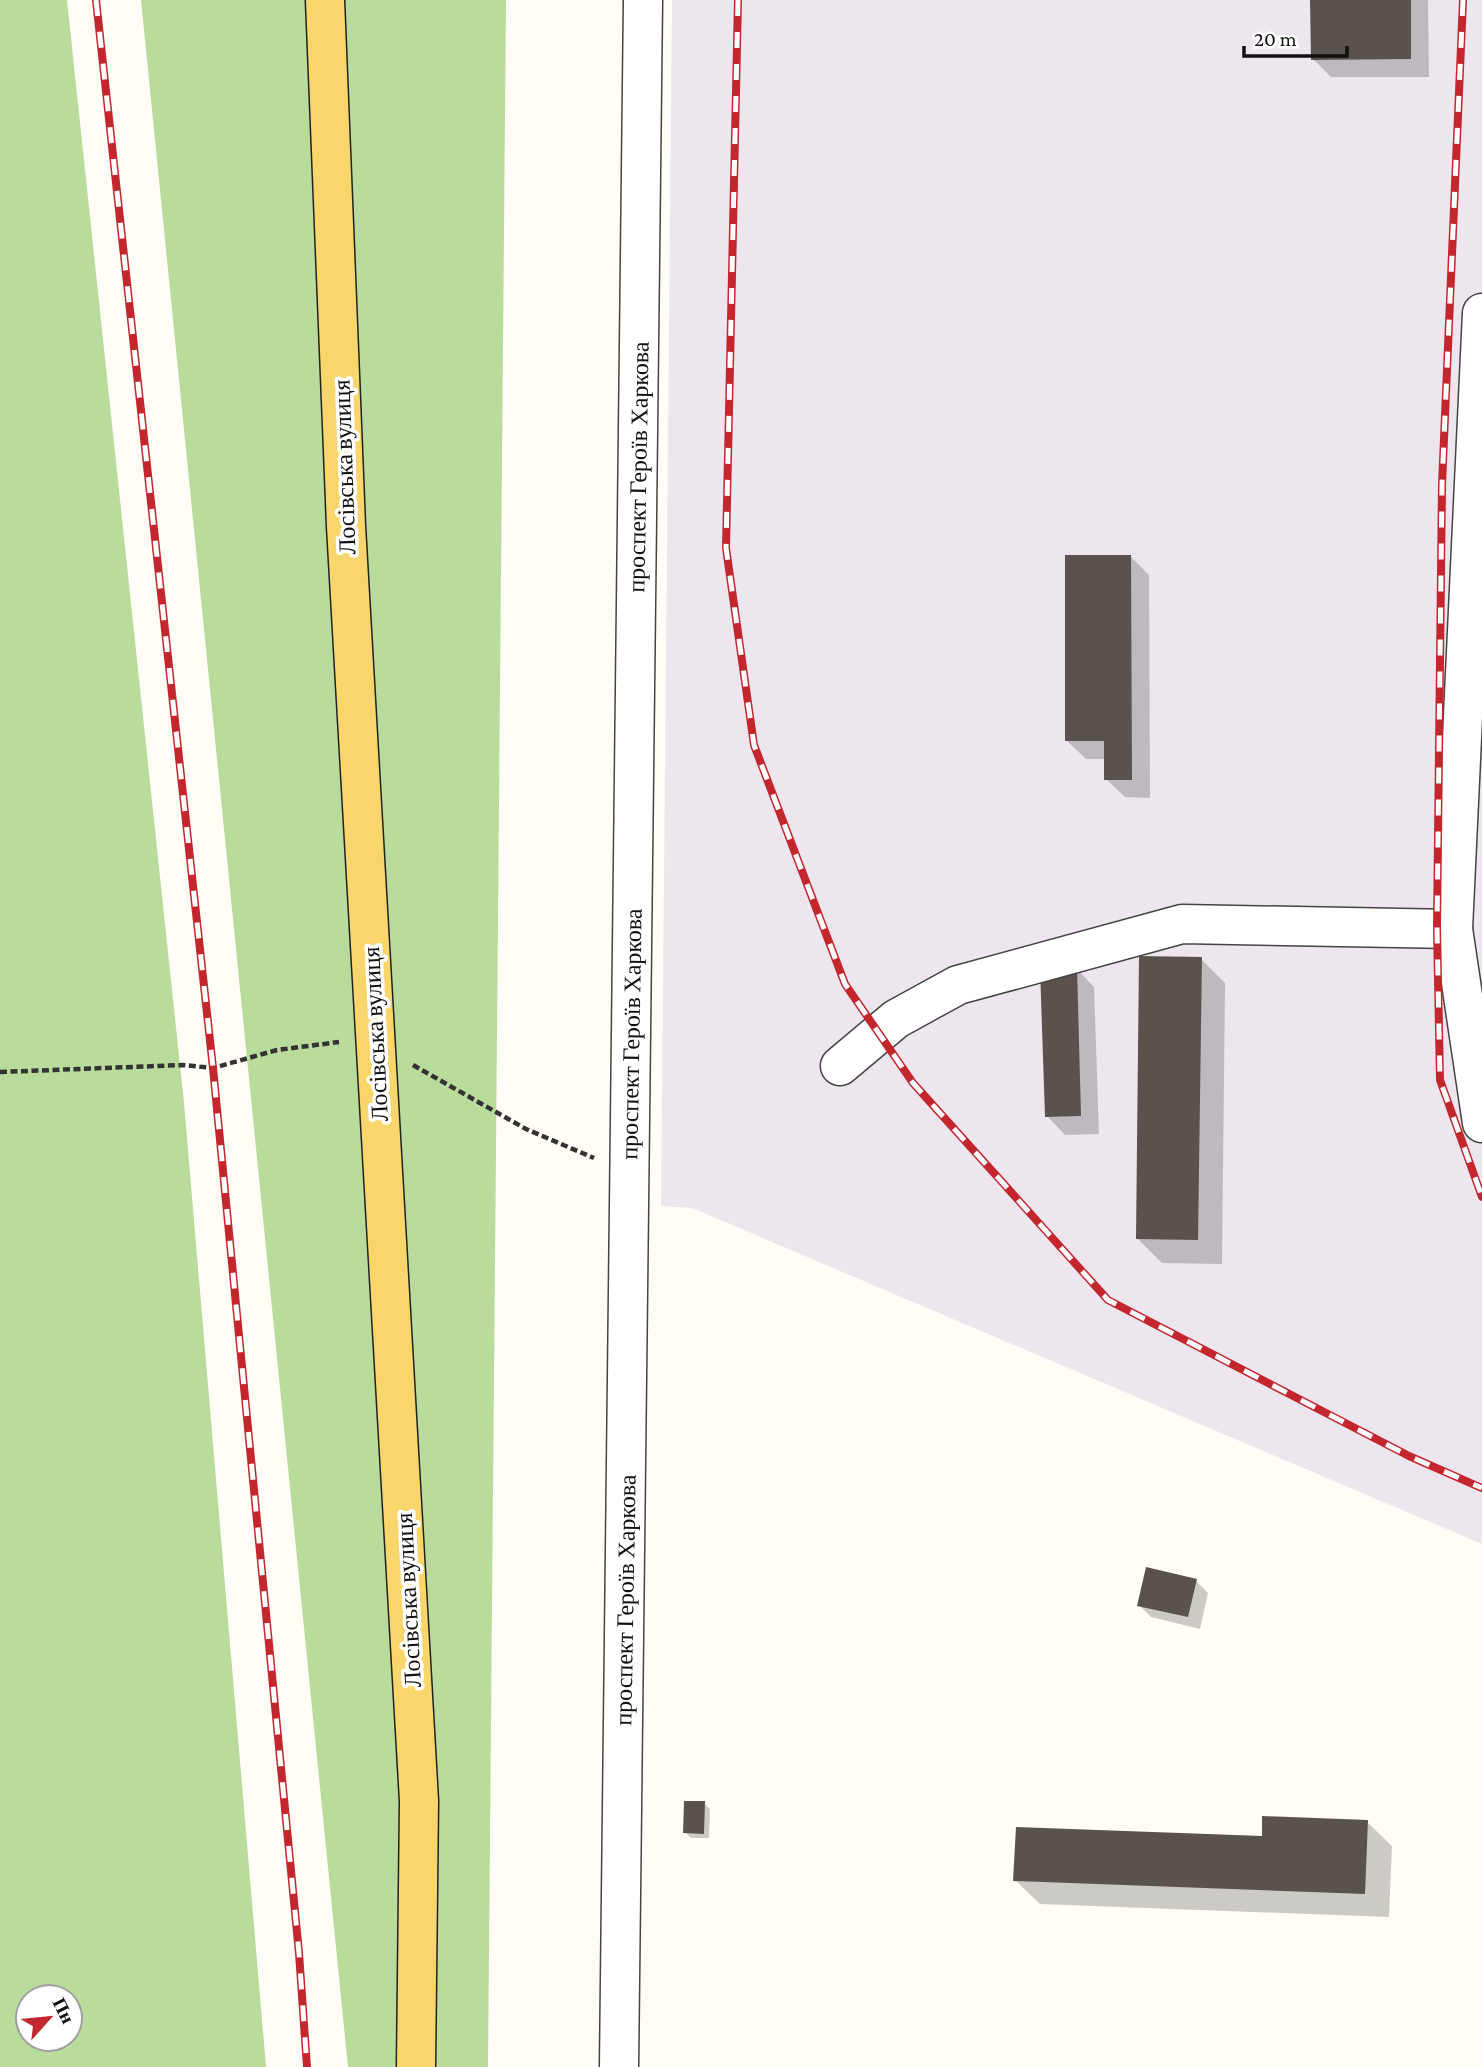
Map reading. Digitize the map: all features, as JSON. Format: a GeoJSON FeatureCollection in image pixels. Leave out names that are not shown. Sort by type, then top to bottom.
{"type":"FeatureCollection","features":[{"type":"Feature","properties":{"kind":"main road","name":"Лосівська вулиця"},"geometry":{"type":"LineString","coordinates":[[325,0],[346,526],[419,1801],[416,2067]]}},
{"type":"Feature","properties":{"kind":"street","name":"проспект Героїв Харкова"},"geometry":{"type":"LineString","coordinates":[[619,2067],[643,0]]}},
{"type":"Feature","properties":{"kind":"street"},"geometry":{"type":"LineString","coordinates":[[1482,313],[1452,929],[1482,1123]]}},
{"type":"Feature","properties":{"kind":"street"},"geometry":{"type":"LineString","coordinates":[[839,1066],[896,1018],[958,985],[1182,924],[1452,929]]}},
{"type":"Feature","properties":{"kind":"path"},"geometry":{"type":"LineString","coordinates":[[0,1072],[183,1065],[213,1068],[277,1050],[331,1041],[376,1044],[526,1129],[555,1139],[630,1176]]}},
{"type":"Feature","properties":{"kind":"shaded area"},"geometry":{"type":"Polygon","coordinates":[[[672,0],[1482,0],[1482,1544],[692,1208],[661,1206],[672,0]]]}},
{"type":"Feature","properties":{"kind":"green space"},"geometry":{"type":"Polygon","coordinates":[[[0,0],[67,0],[184,1103],[266,2067],[0,2067],[0,0]]]}},
{"type":"Feature","properties":{"kind":"green space"},"geometry":{"type":"Polygon","coordinates":[[[141,0],[506,0],[488,2067],[348,2067],[141,0]]]}},
{"type":"Feature","properties":{"kind":"building"},"geometry":{"type":"Polygon","coordinates":[[[1310,0],[1411,0],[1411,59],[1311,60],[1310,0]]]}},
{"type":"Feature","properties":{"kind":"building"},"geometry":{"type":"Polygon","coordinates":[[[1065,555],[1131,555],[1132,780],[1104,780],[1104,741],[1065,741],[1065,555]]]}},
{"type":"Feature","properties":{"kind":"building"},"geometry":{"type":"Polygon","coordinates":[[[1139,956],[1202,957],[1198,1240],[1136,1239],[1139,956]]]}},
{"type":"Feature","properties":{"kind":"building"},"geometry":{"type":"Polygon","coordinates":[[[1077,967],[1081,1116],[1045,1117],[1040,968],[1077,967]]]}},
{"type":"Feature","properties":{"kind":"building"},"geometry":{"type":"Polygon","coordinates":[[[1146,1567],[1197,1579],[1188,1617],[1137,1606],[1146,1567]]]}},
{"type":"Feature","properties":{"kind":"building"},"geometry":{"type":"Polygon","coordinates":[[[684,1801],[705,1801],[704,1834],[683,1833],[684,1801]]]}},
{"type":"Feature","properties":{"kind":"building"},"geometry":{"type":"Polygon","coordinates":[[[1262,1816],[1368,1820],[1365,1894],[1013,1881],[1016,1827],[1262,1836],[1262,1816]]]}},
{"type":"Feature","properties":{"kind":"railway"},"geometry":{"type":"LineString","coordinates":[[96,0],[213,1068],[299,1953],[307,2067]]}},
{"type":"Feature","properties":{"kind":"railway"},"geometry":{"type":"LineString","coordinates":[[738,0],[726,548],[754,745],[845,984],[913,1083],[1108,1300],[1409,1456],[1482,1488]]}},
{"type":"Feature","properties":{"kind":"railway"},"geometry":{"type":"LineString","coordinates":[[1463,0],[1442,485],[1437,928],[1440,1080],[1482,1197]]}}]}
